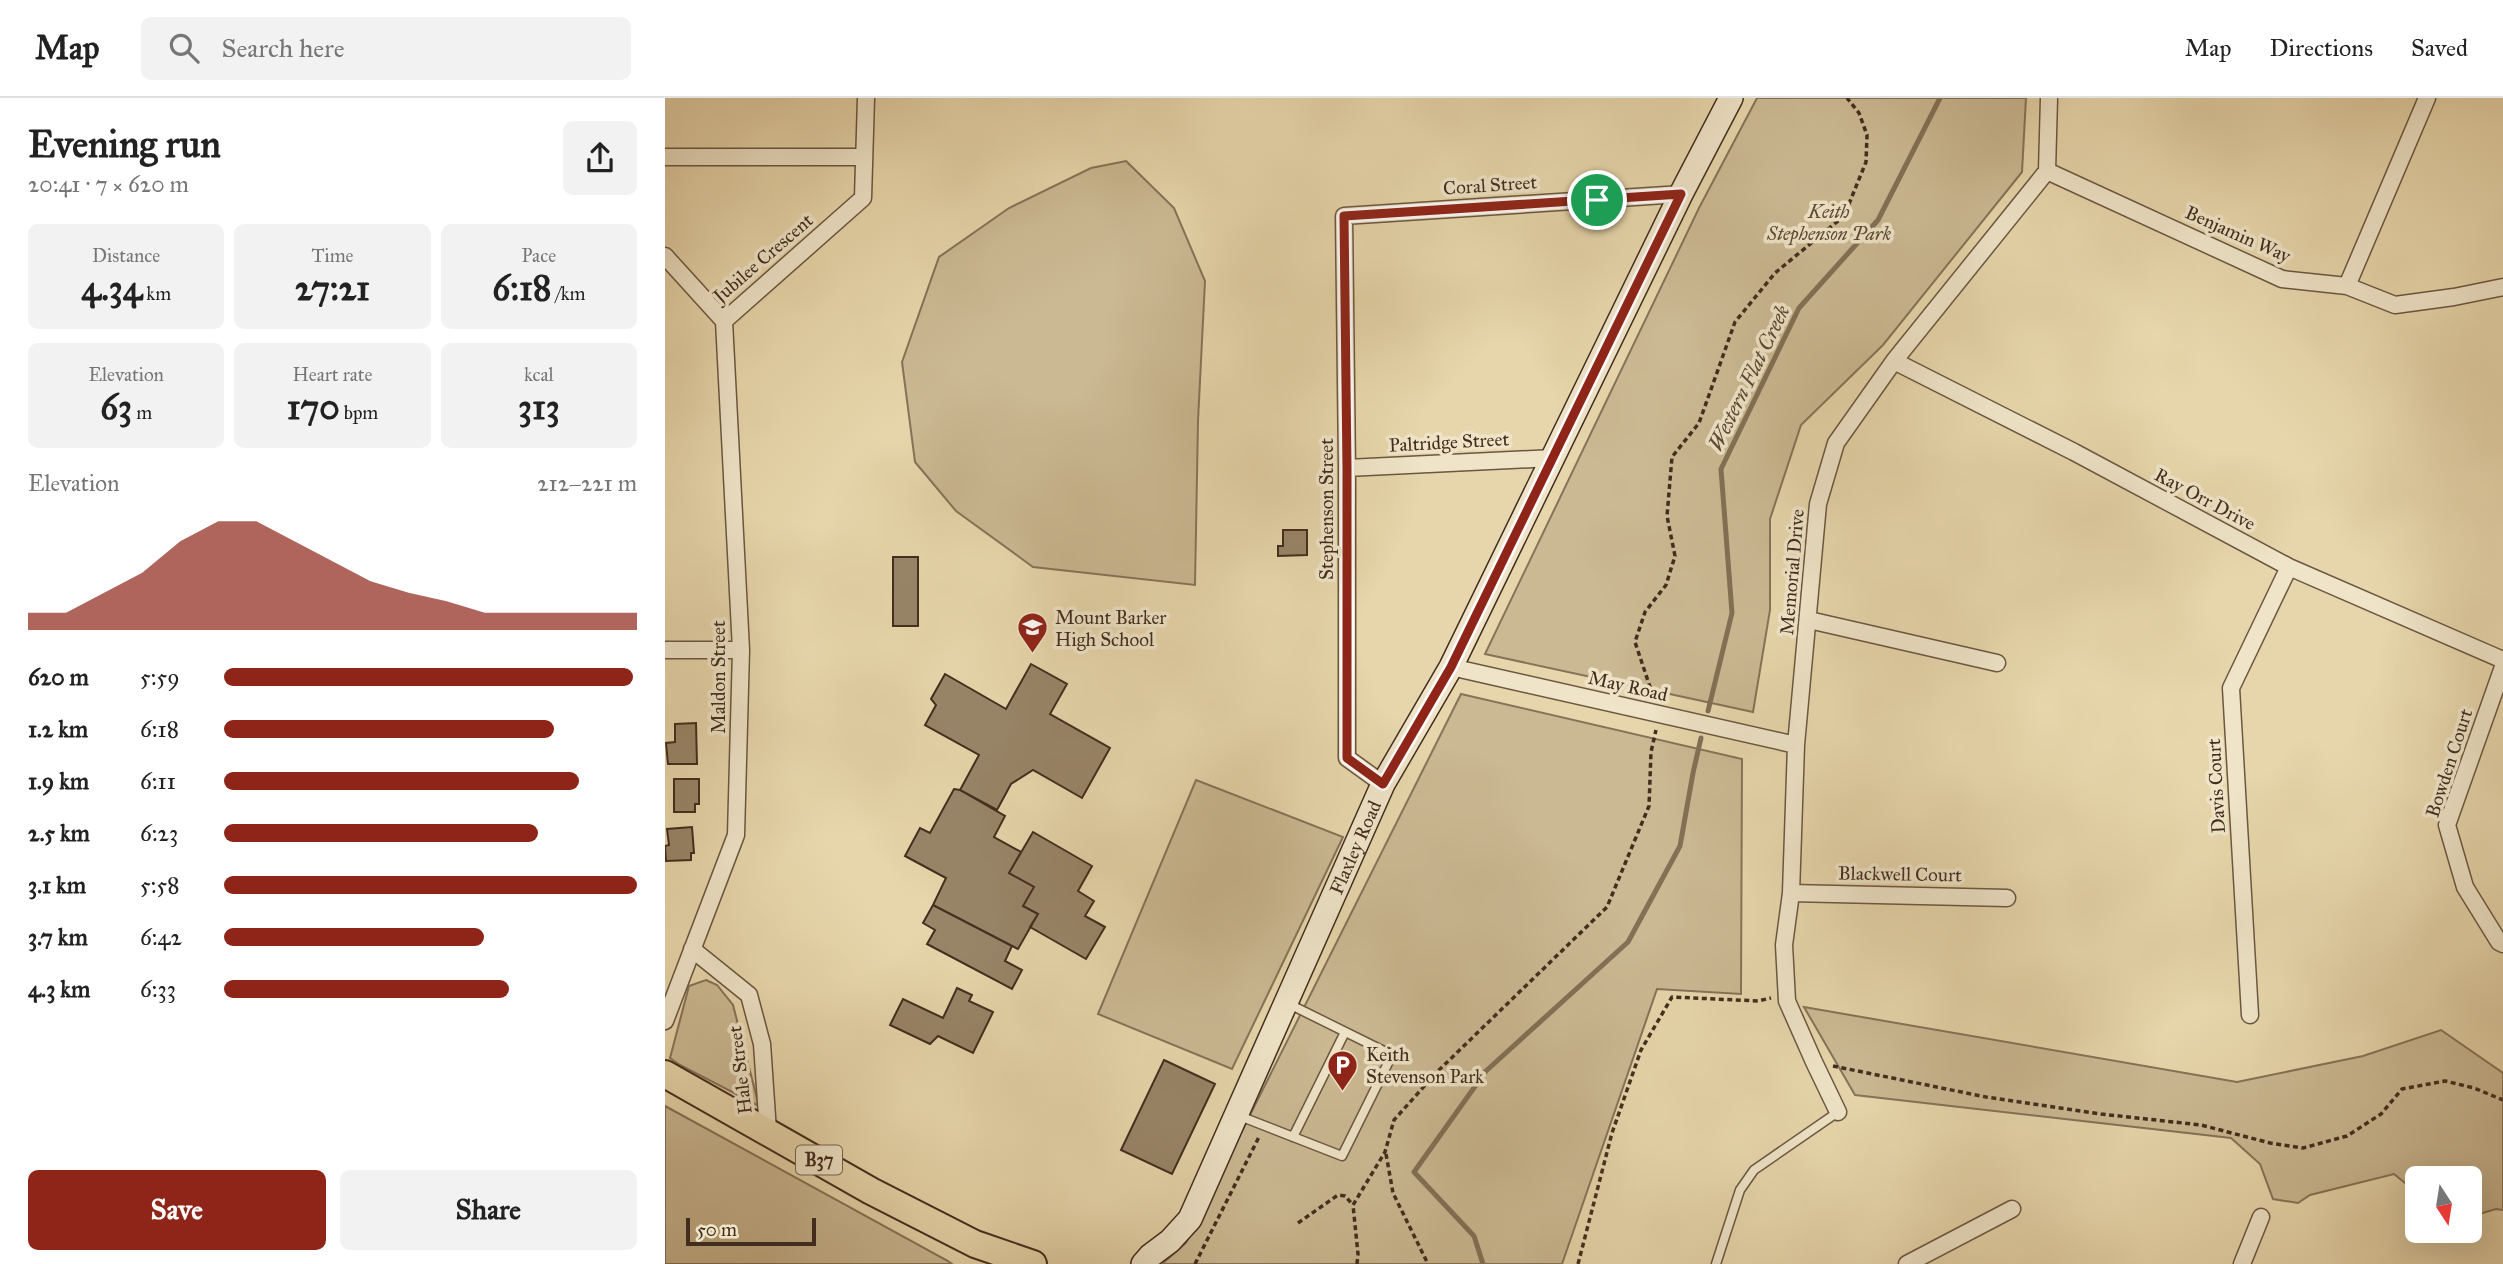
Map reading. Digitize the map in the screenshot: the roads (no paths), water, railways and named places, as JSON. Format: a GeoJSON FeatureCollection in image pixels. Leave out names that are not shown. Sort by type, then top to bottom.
{"type":"FeatureCollection","features":[{"type":"Feature","properties":{"kind":"main road","name":"Flaxley Road"},"geometry":{"type":"LineString","coordinates":[[1126,1264],[1146,1260],[1170,1241],[1190,1219],[1383,784],[1451,667],[1681,194],[1731,98]]}},
{"type":"Feature","properties":{"kind":"main road","name":"B37"},"geometry":{"type":"LineString","coordinates":[[665,1074],[871,1191],[975,1244],[1033,1264]]}},
{"type":"Feature","properties":{"kind":"main road","name":"B37"},"geometry":{"type":"LineString","coordinates":[[975,1244],[1000,1264]]}},
{"type":"Feature","properties":{"kind":"street","name":"Jubilee Crescent"},"geometry":{"type":"LineString","coordinates":[[665,256],[724,321],[863,198],[866,98]]}},
{"type":"Feature","properties":{"kind":"street"},"geometry":{"type":"LineString","coordinates":[[2046,171],[2049,98]]}},
{"type":"Feature","properties":{"kind":"street"},"geometry":{"type":"LineString","coordinates":[[2347,286],[2427,98]]}},
{"type":"Feature","properties":{"kind":"street"},"geometry":{"type":"LineString","coordinates":[[665,157],[864,157]]}},
{"type":"Feature","properties":{"kind":"street","name":"Benjamin Way"},"geometry":{"type":"LineString","coordinates":[[2046,171],[2282,279],[2347,286],[2395,305],[2503,287]]}},
{"type":"Feature","properties":{"kind":"street","name":"Memorial Drive"},"geometry":{"type":"LineString","coordinates":[[1838,1112],[1787,1001],[1783,945],[1791,892],[1797,745],[1818,504],[1836,443],[1894,361],[2046,171]]}},
{"type":"Feature","properties":{"kind":"street","name":"Coral Street"},"geometry":{"type":"LineString","coordinates":[[1344,216],[1681,194]]}},
{"type":"Feature","properties":{"kind":"street","name":"Stephenson Street"},"geometry":{"type":"LineString","coordinates":[[1344,216],[1347,758],[1383,784]]}},
{"type":"Feature","properties":{"kind":"street","name":"Maldon Street"},"geometry":{"type":"LineString","coordinates":[[665,1021],[736,835],[741,650],[724,321]]}},
{"type":"Feature","properties":{"kind":"street","name":"Ray Orr Drive"},"geometry":{"type":"LineString","coordinates":[[1894,361],[2074,452],[2289,567],[2503,660]]}},
{"type":"Feature","properties":{"kind":"street","name":"Paltridge Street"},"geometry":{"type":"LineString","coordinates":[[1347,468],[1553,458]]}},
{"type":"Feature","properties":{"kind":"street","name":"Davis Court"},"geometry":{"type":"LineString","coordinates":[[2250,1015],[2231,688],[2289,567]]}},
{"type":"Feature","properties":{"kind":"street"},"geometry":{"type":"LineString","coordinates":[[1809,620],[1997,663]]}},
{"type":"Feature","properties":{"kind":"street"},"geometry":{"type":"LineString","coordinates":[[665,650],[741,650]]}},
{"type":"Feature","properties":{"kind":"street","name":"May Road"},"geometry":{"type":"LineString","coordinates":[[1451,667],[1797,745]]}},
{"type":"Feature","properties":{"kind":"street","name":"Bowden Court"},"geometry":{"type":"LineString","coordinates":[[2503,667],[2447,825],[2465,887],[2499,942],[2503,944]]}},
{"type":"Feature","properties":{"kind":"street","name":"Blackwell Court"},"geometry":{"type":"LineString","coordinates":[[1791,892],[2007,898]]}},
{"type":"Feature","properties":{"kind":"street","name":"Hale Street"},"geometry":{"type":"LineString","coordinates":[[692,949],[749,995],[762,1044],[768,1131]]}},
{"type":"Feature","properties":{"kind":"street"},"geometry":{"type":"LineString","coordinates":[[1907,1264],[2012,1209]]}},
{"type":"Feature","properties":{"kind":"street"},"geometry":{"type":"LineString","coordinates":[[2242,1264],[2261,1217]]}},
{"type":"Feature","properties":{"kind":"lane"},"geometry":{"type":"LineString","coordinates":[[1236,1115],[1342,1156],[1392,1055],[1286,1003]]}},
{"type":"Feature","properties":{"kind":"lane"},"geometry":{"type":"LineString","coordinates":[[1293,1138],[1345,1032]]}},
{"type":"Feature","properties":{"kind":"lane"},"geometry":{"type":"LineString","coordinates":[[1716,1264],[1740,1190],[1754,1170],[1838,1112]]}},
{"type":"Feature","properties":{"kind":"waterway","name":"Western Flat Creek"},"geometry":{"type":"LineString","coordinates":[[1708,711],[1732,613],[1721,469],[1799,308],[1878,220],[1940,98]]}},
{"type":"Feature","properties":{"kind":"waterway","name":"Western Flat Creek"},"geometry":{"type":"LineString","coordinates":[[1483,1264],[1474,1236],[1414,1172],[1486,1071],[1628,942],[1680,846],[1701,738]]}},
{"type":"Feature","properties":{"kind":"place","name":"Mount Barker High School"},"geometry":{"type":"Point","coordinates":[1032,655]}},
{"type":"Feature","properties":{"kind":"place","name":"Keith Stevenson Park"},"geometry":{"type":"Point","coordinates":[1343,1092]}},
{"type":"Feature","properties":{"kind":"park label","name":"Keith Stephenson Park"},"geometry":{"type":"Point","coordinates":[1829,222]}}]}
